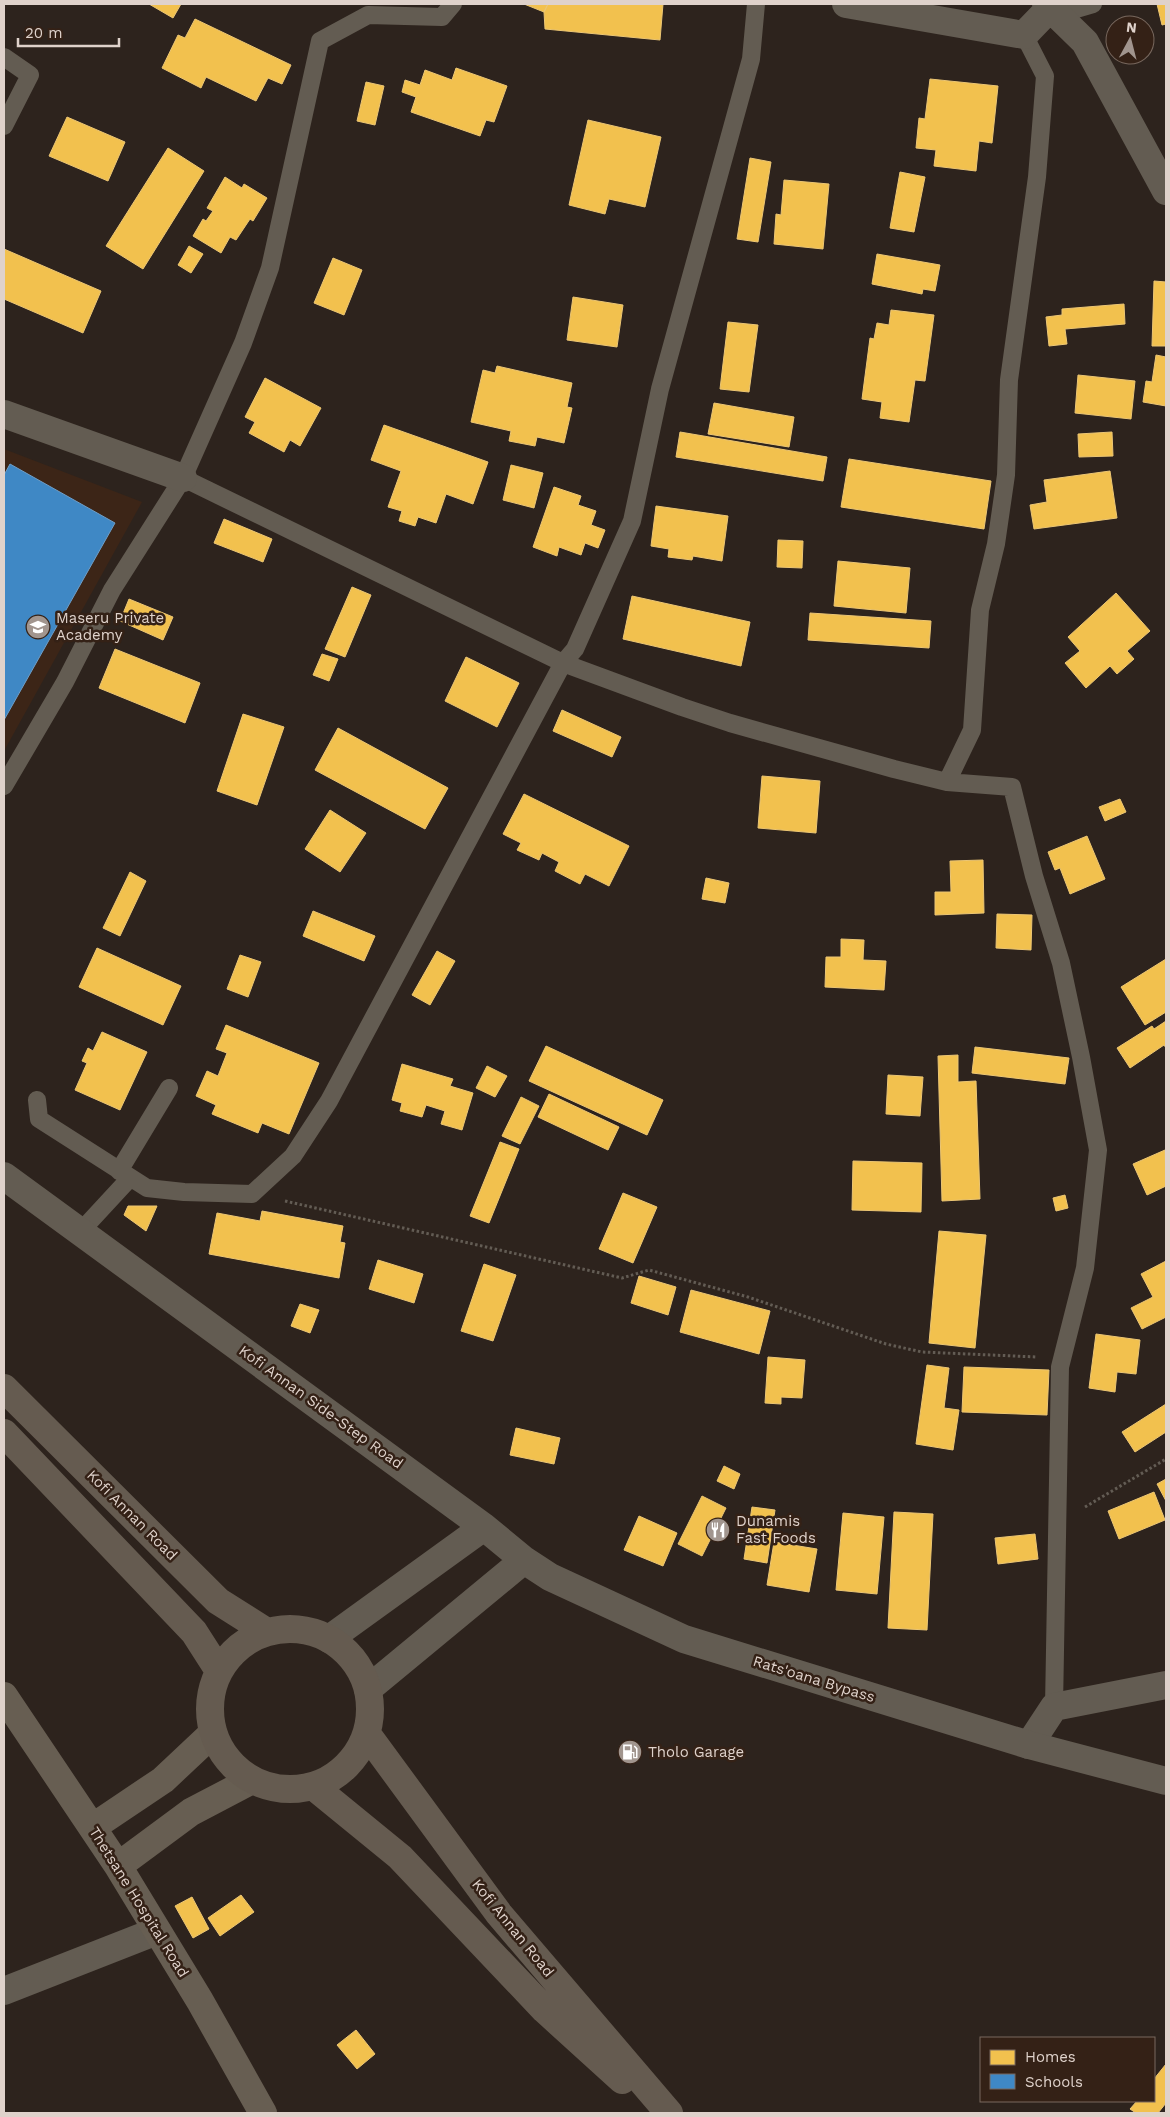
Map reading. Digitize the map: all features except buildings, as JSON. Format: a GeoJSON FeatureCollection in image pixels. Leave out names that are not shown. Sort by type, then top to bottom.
{"type":"FeatureCollection","features":[{"type":"Feature","properties":{"kind":"main road","name":"Kofi Annan Road"},"geometry":{"type":"LineString","coordinates":[[4,1388],[218,1601],[267,1632]]}},
{"type":"Feature","properties":{"kind":"main road"},"geometry":{"type":"LineString","coordinates":[[4,1433],[194,1632],[219,1671]]}},
{"type":"Feature","properties":{"kind":"main road"},"geometry":{"type":"LineString","coordinates":[[298,1629],[328,1639],[354,1660],[368,1689],[371,1712],[367,1734],[355,1757],[337,1775],[313,1786],[282,1789],[252,1780],[228,1760],[213,1732],[210,1702],[219,1671],[239,1647],[267,1632],[298,1629]]}},
{"type":"Feature","properties":{"kind":"main road","name":"Thetsane Hospital Road"},"geometry":{"type":"LineString","coordinates":[[4,1696],[118,1866],[200,2001],[263,2113]]}},
{"type":"Feature","properties":{"kind":"main road"},"geometry":{"type":"LineString","coordinates":[[93,1827],[163,1780],[213,1732]]}},
{"type":"Feature","properties":{"kind":"main road","name":"Kofi Annan Road"},"geometry":{"type":"LineString","coordinates":[[367,1734],[499,1914],[669,2113]]}},
{"type":"Feature","properties":{"kind":"main road"},"geometry":{"type":"LineString","coordinates":[[118,1866],[191,1812],[252,1780]]}},
{"type":"Feature","properties":{"kind":"main road","name":"Kofi Annan Road"},"geometry":{"type":"LineString","coordinates":[[313,1786],[400,1857],[545,2010],[659,2113]]}},
{"type":"Feature","properties":{"kind":"street"},"geometry":{"type":"LineString","coordinates":[[846,4],[1024,35],[1052,10],[1085,42],[1166,191]]}},
{"type":"Feature","properties":{"kind":"street"},"geometry":{"type":"LineString","coordinates":[[4,414],[183,478]]}},
{"type":"Feature","properties":{"kind":"street","name":"Kofi Annan Side-Step Road"},"geometry":{"type":"LineString","coordinates":[[4,1176],[484,1527]]}},
{"type":"Feature","properties":{"kind":"street"},"geometry":{"type":"LineString","coordinates":[[328,1639],[484,1527]]}},
{"type":"Feature","properties":{"kind":"street","name":"Rats'oana Bypass"},"geometry":{"type":"LineString","coordinates":[[484,1527],[524,1560],[550,1577],[684,1639],[1029,1745],[1166,1780]]}},
{"type":"Feature","properties":{"kind":"street"},"geometry":{"type":"LineString","coordinates":[[368,1689],[524,1560]]}},
{"type":"Feature","properties":{"kind":"street"},"geometry":{"type":"LineString","coordinates":[[1029,1745],[1054,1707],[1166,1685]]}},
{"type":"Feature","properties":{"kind":"street"},"geometry":{"type":"LineString","coordinates":[[4,1991],[157,1931]]}},
{"type":"Feature","properties":{"kind":"lane"},"geometry":{"type":"LineString","coordinates":[[4,786],[65,682],[112,590],[183,478],[243,343],[270,268],[320,41],[368,15],[442,17],[454,4]]}},
{"type":"Feature","properties":{"kind":"lane"},"geometry":{"type":"LineString","coordinates":[[37,1100],[39,1119],[147,1188],[184,1192],[252,1194],[293,1156],[329,1101],[563,663],[575,649],[632,521],[660,389],[751,59],[756,4]]}},
{"type":"Feature","properties":{"kind":"lane"},"geometry":{"type":"LineString","coordinates":[[1052,10],[1076,9],[1093,4]]}},
{"type":"Feature","properties":{"kind":"lane"},"geometry":{"type":"LineString","coordinates":[[947,782],[972,730],[980,610],[996,544],[1006,474],[1008,380],[1037,177],[1045,76],[1024,35]]}},
{"type":"Feature","properties":{"kind":"lane"},"geometry":{"type":"LineString","coordinates":[[4,57],[30,75],[4,126]]}},
{"type":"Feature","properties":{"kind":"lane"},"geometry":{"type":"LineString","coordinates":[[183,478],[563,663],[730,723],[947,782],[1012,786],[1034,876],[1061,963],[1098,1150],[1085,1268],[1060,1367],[1054,1707]]}},
{"type":"Feature","properties":{"kind":"lane"},"geometry":{"type":"LineString","coordinates":[[81,1231],[124,1175],[169,1088]]}},
{"type":"Feature","properties":{"kind":"path"},"geometry":{"type":"LineString","coordinates":[[252,1194],[622,1278],[649,1270],[748,1297],[886,1344],[922,1352],[1062,1357]]}},
{"type":"Feature","properties":{"kind":"path"},"geometry":{"type":"LineString","coordinates":[[1057,1519],[1090,1504],[1166,1459]]}},
{"type":"Feature","properties":{"kind":"shaded area","name":"Maseru Private Academy"},"geometry":{"type":"Polygon","coordinates":[[[4,449],[142,502],[4,751],[4,449]]]}},
{"type":"Feature","properties":{"kind":"place","name":"Maseru Private Academy"},"geometry":{"type":"Point","coordinates":[38,627]}},
{"type":"Feature","properties":{"kind":"place","name":"Dunamis Fast Foods"},"geometry":{"type":"Point","coordinates":[718,1530]}},
{"type":"Feature","properties":{"kind":"place","name":"Tholo Garage"},"geometry":{"type":"Point","coordinates":[630,1752]}}]}
